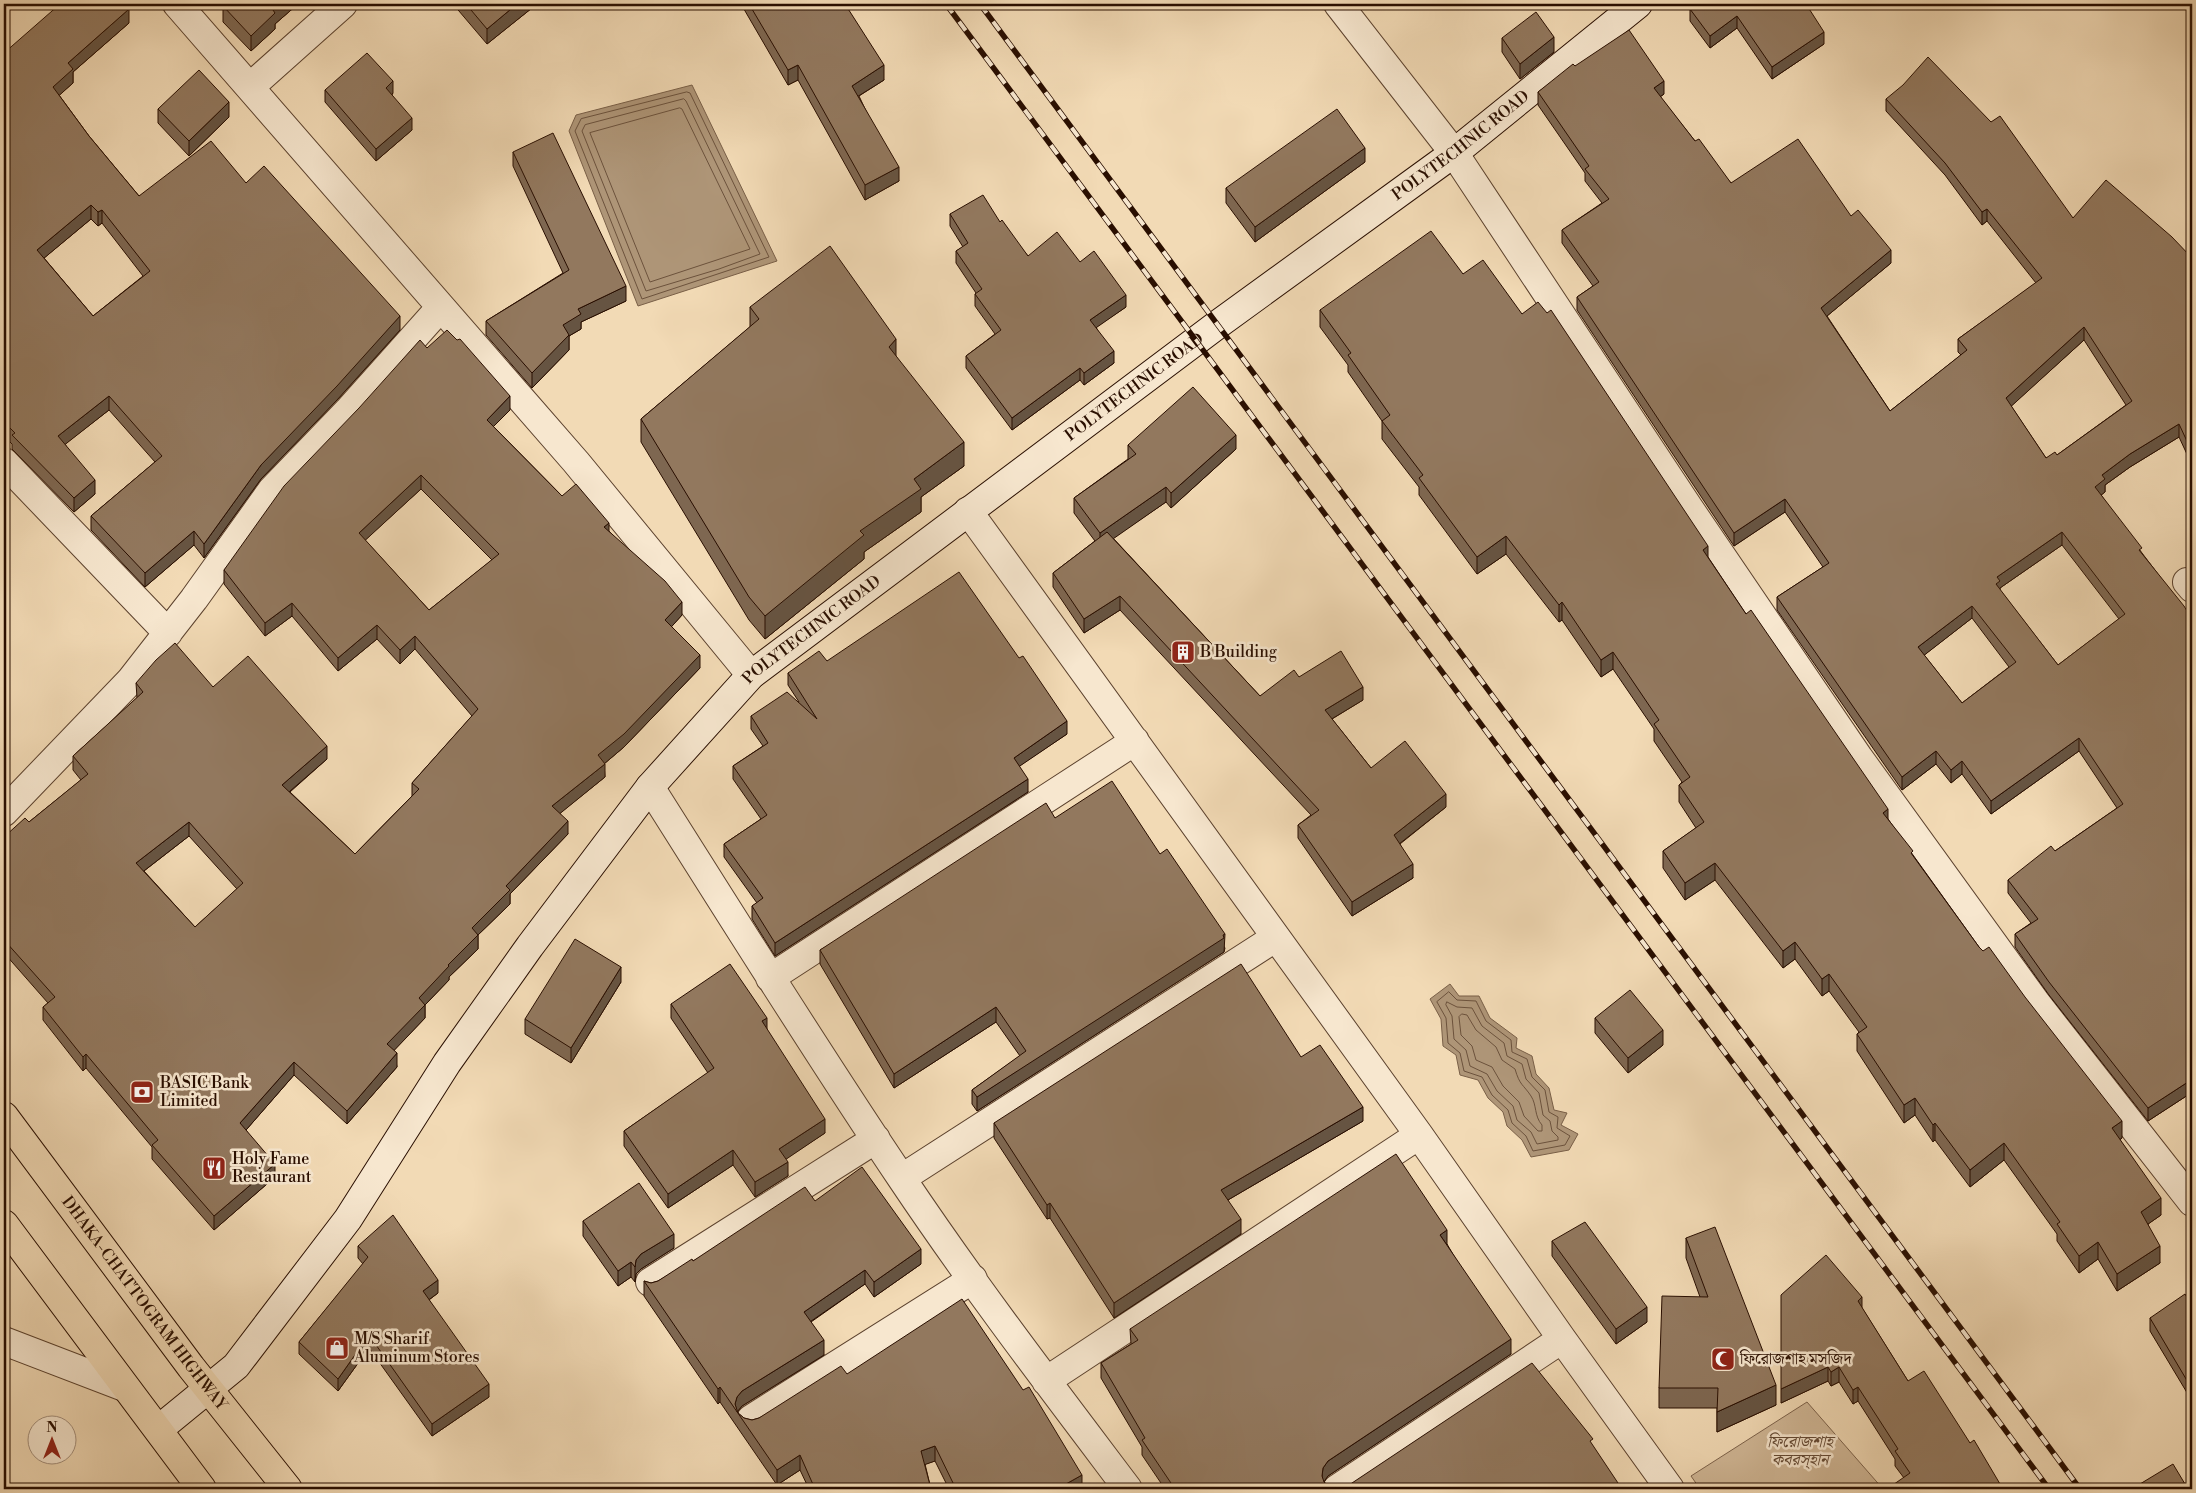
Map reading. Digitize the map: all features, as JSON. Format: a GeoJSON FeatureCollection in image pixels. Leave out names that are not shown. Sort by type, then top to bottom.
{"type":"FeatureCollection","features":[{"type":"Feature","properties":{"kind":"highway","name":"DHAKA-CHATTOGRAM HIGHWAY"},"geometry":{"type":"LineString","coordinates":[[4,1116],[209,1390],[288,1489]]}},
{"type":"Feature","properties":{"kind":"highway"},"geometry":{"type":"LineString","coordinates":[[4,1224],[202,1489]]}},
{"type":"Feature","properties":{"kind":"street"},"geometry":{"type":"LineString","coordinates":[[177,4],[576,462],[751,675]]}},
{"type":"Feature","properties":{"kind":"street"},"geometry":{"type":"LineString","coordinates":[[250,87],[343,4]]}},
{"type":"Feature","properties":{"kind":"street"},"geometry":{"type":"LineString","coordinates":[[1338,4],[1454,154],[1689,508],[1859,758],[2037,1004],[2192,1202]]}},
{"type":"Feature","properties":{"kind":"street","name":"POLYTECHNIC ROAD"},"geometry":{"type":"LineString","coordinates":[[159,1429],[236,1366],[348,1219],[447,1062],[530,946],[650,787],[751,675],[1217,325],[1454,154],[1638,4]]}},
{"type":"Feature","properties":{"kind":"street"},"geometry":{"type":"LineString","coordinates":[[4,812],[130,681],[168,633],[272,490],[348,411],[440,308]]}},
{"type":"Feature","properties":{"kind":"street"},"geometry":{"type":"LineString","coordinates":[[4,462],[168,633]]}},
{"type":"Feature","properties":{"kind":"street"},"geometry":{"type":"LineString","coordinates":[[968,511],[1419,1135],[1670,1489]]}},
{"type":"Feature","properties":{"kind":"street"},"geometry":{"type":"LineString","coordinates":[[770,978],[1135,741]]}},
{"type":"Feature","properties":{"kind":"street"},"geometry":{"type":"LineString","coordinates":[[650,787],[770,978],[902,1178],[1046,1381],[1128,1489]]}},
{"type":"Feature","properties":{"kind":"street"},"geometry":{"type":"LineString","coordinates":[[902,1178],[1275,938]]}},
{"type":"Feature","properties":{"kind":"street"},"geometry":{"type":"LineString","coordinates":[[1046,1381],[1419,1135]]}},
{"type":"Feature","properties":{"kind":"street"},"geometry":{"type":"LineString","coordinates":[[650,1282],[876,1139]]}},
{"type":"Feature","properties":{"kind":"street"},"geometry":{"type":"LineString","coordinates":[[751,1418],[973,1279]]}},
{"type":"Feature","properties":{"kind":"street"},"geometry":{"type":"LineString","coordinates":[[1338,1489],[1562,1339]]}},
{"type":"Feature","properties":{"kind":"street"},"geometry":{"type":"LineString","coordinates":[[4,1341],[124,1387]]}},
{"type":"Feature","properties":{"kind":"green space","name":"ফিরোজশাহ কবরস্হান"},"geometry":{"type":"Polygon","coordinates":[[[1807,1402],[1883,1489],[1700,1489],[1691,1476],[1807,1402]]]}},
{"type":"Feature","properties":{"kind":"water"},"geometry":{"type":"Polygon","coordinates":[[[692,85],[777,261],[638,306],[569,131],[576,115],[692,85]]]}},
{"type":"Feature","properties":{"kind":"water"},"geometry":{"type":"Polygon","coordinates":[[[1450,984],[1459,996],[1479,996],[1490,1018],[1517,1038],[1516,1048],[1532,1056],[1536,1074],[1549,1088],[1554,1110],[1567,1113],[1561,1125],[1578,1134],[1569,1150],[1531,1157],[1522,1140],[1507,1126],[1503,1112],[1488,1098],[1478,1080],[1460,1075],[1456,1055],[1443,1046],[1441,1019],[1430,999],[1450,984]]]}},
{"type":"Feature","properties":{"kind":"building"},"geometry":{"type":"Polygon","coordinates":[[[60,4],[124,4],[129,9],[68,63],[73,69],[53,87],[89,136],[139,196],[211,141],[246,183],[264,166],[400,316],[337,386],[261,465],[204,544],[194,531],[145,573],[91,516],[162,456],[109,396],[58,436],[95,480],[74,498],[12,435],[15,433],[4,422],[4,53],[60,4]],[[91,205],[37,250],[93,316],[150,271],[102,210],[98,212],[91,205]]]}},
{"type":"Feature","properties":{"kind":"building"},"geometry":{"type":"Polygon","coordinates":[[[226,4],[281,4],[273,10],[275,13],[251,36],[223,6],[226,4]]]}},
{"type":"Feature","properties":{"kind":"building"},"geometry":{"type":"Polygon","coordinates":[[[466,4],[517,4],[487,29],[466,4]]]}},
{"type":"Feature","properties":{"kind":"building"},"geometry":{"type":"Polygon","coordinates":[[[749,4],[845,4],[884,65],[852,86],[899,167],[865,185],[798,65],[788,70],[749,4]]]}},
{"type":"Feature","properties":{"kind":"building"},"geometry":{"type":"Polygon","coordinates":[[[1697,4],[1806,4],[1824,32],[1772,67],[1737,16],[1710,36],[1690,9],[1697,4]]]}},
{"type":"Feature","properties":{"kind":"building"},"geometry":{"type":"Polygon","coordinates":[[[1536,12],[1554,37],[1520,64],[1502,38],[1536,12]]]}},
{"type":"Feature","properties":{"kind":"building"},"geometry":{"type":"Polygon","coordinates":[[[1629,30],[1664,81],[1654,88],[1695,141],[1699,139],[1731,183],[1798,139],[1851,216],[1858,210],[1891,250],[1821,308],[1890,411],[1967,350],[1958,339],[2042,278],[1987,209],[1982,212],[1945,163],[1886,99],[1903,85],[1928,57],[1991,122],[2000,116],[2073,218],[2106,180],[2172,237],[2192,258],[2192,452],[2179,424],[2130,454],[2102,475],[2105,479],[2095,487],[2142,548],[2139,550],[2184,606],[2192,619],[2192,1082],[2191,1080],[2148,1108],[2049,982],[2015,934],[2038,919],[2008,880],[2051,846],[2055,851],[2123,804],[2079,738],[1991,801],[1962,761],[1951,770],[1936,751],[1902,777],[1777,597],[1829,563],[1785,499],[1734,533],[1577,297],[1599,282],[1562,230],[1609,199],[1585,169],[1589,166],[1538,92],[1573,64],[1575,66],[1629,30]],[[2084,327],[2006,398],[2046,458],[2055,452],[2057,455],[2132,401],[2084,327]],[[2062,532],[1997,577],[2000,581],[1996,584],[2058,665],[2125,614],[2062,532]],[[1972,606],[1918,647],[1962,703],[2016,662],[1972,606]]]}},
{"type":"Feature","properties":{"kind":"building"},"geometry":{"type":"Polygon","coordinates":[[[367,53],[393,81],[386,88],[412,118],[376,149],[325,90],[367,53]]]}},
{"type":"Feature","properties":{"kind":"building"},"geometry":{"type":"Polygon","coordinates":[[[199,70],[229,102],[189,141],[158,109],[199,70]]]}},
{"type":"Feature","properties":{"kind":"building"},"geometry":{"type":"Polygon","coordinates":[[[1337,109],[1365,148],[1255,227],[1226,188],[1337,109]]]}},
{"type":"Feature","properties":{"kind":"building"},"geometry":{"type":"Polygon","coordinates":[[[553,133],[626,286],[578,309],[581,314],[563,325],[569,335],[532,373],[486,321],[569,270],[513,152],[553,133]]]}},
{"type":"Feature","properties":{"kind":"building"},"geometry":{"type":"Polygon","coordinates":[[[983,195],[1000,222],[1002,220],[1028,256],[1057,232],[1080,262],[1094,251],[1126,295],[1090,320],[1114,351],[1084,373],[1080,368],[1012,418],[966,356],[1001,330],[975,294],[982,289],[956,251],[968,243],[950,214],[983,195]]]}},
{"type":"Feature","properties":{"kind":"building"},"geometry":{"type":"Polygon","coordinates":[[[1431,231],[1463,274],[1483,260],[1522,314],[1538,302],[1547,313],[1551,310],[1708,546],[1703,550],[1746,614],[1751,610],[1888,809],[1883,813],[1913,851],[1911,853],[1979,947],[1983,951],[1989,947],[2025,997],[2122,1121],[2112,1128],[2161,1198],[2141,1212],[2160,1246],[2117,1274],[2098,1242],[2079,1256],[2057,1224],[2060,1222],[2004,1143],[1970,1170],[1935,1123],[1933,1125],[1915,1098],[1904,1105],[1857,1034],[1867,1027],[1829,974],[1822,979],[1795,942],[1783,951],[1715,863],[1685,883],[1663,851],[1704,822],[1679,785],[1690,777],[1654,724],[1659,720],[1613,652],[1601,660],[1562,602],[1559,605],[1506,536],[1477,557],[1419,478],[1423,475],[1382,421],[1390,415],[1348,355],[1351,353],[1320,310],[1431,231]]]}},
{"type":"Feature","properties":{"kind":"building"},"geometry":{"type":"Polygon","coordinates":[[[830,246],[896,339],[889,347],[964,442],[914,479],[921,489],[860,531],[864,535],[765,616],[749,597],[641,419],[759,319],[750,307],[830,246]]]}},
{"type":"Feature","properties":{"kind":"building"},"geometry":{"type":"Polygon","coordinates":[[[447,330],[457,340],[460,339],[510,396],[487,420],[562,496],[576,484],[609,523],[604,527],[665,581],[682,602],[665,620],[700,655],[624,734],[598,755],[605,764],[552,806],[568,821],[506,886],[510,890],[472,928],[478,935],[419,998],[425,1005],[387,1044],[397,1053],[347,1111],[294,1062],[240,1123],[275,1164],[214,1216],[152,1145],[158,1140],[86,1054],[83,1057],[43,1007],[55,997],[4,941],[4,837],[25,818],[29,822],[88,774],[73,756],[143,692],[136,683],[156,660],[175,643],[213,687],[248,656],[327,746],[282,785],[355,854],[419,789],[412,783],[478,709],[415,636],[400,650],[377,625],[338,658],[292,603],[265,623],[224,570],[284,486],[359,408],[420,340],[427,348],[447,330]],[[421,475],[359,533],[429,610],[499,554],[421,475]],[[189,822],[136,863],[195,927],[243,883],[189,822]]]}},
{"type":"Feature","properties":{"kind":"building"},"geometry":{"type":"Polygon","coordinates":[[[1193,387],[1236,435],[1171,493],[1166,487],[1100,533],[1074,498],[1136,454],[1128,445],[1193,387]]]}},
{"type":"Feature","properties":{"kind":"building"},"geometry":{"type":"Polygon","coordinates":[[[1107,532],[1260,696],[1294,670],[1299,677],[1341,651],[1363,687],[1325,710],[1371,768],[1405,741],[1446,794],[1394,835],[1413,864],[1352,902],[1298,825],[1319,810],[1120,596],[1084,619],[1053,573],[1107,532]]]}},
{"type":"Feature","properties":{"kind":"building"},"geometry":{"type":"Polygon","coordinates":[[[959,572],[1019,658],[1023,656],[1067,721],[1014,758],[1028,779],[775,943],[752,906],[763,898],[724,844],[767,815],[733,766],[768,743],[751,716],[787,692],[817,719],[788,673],[819,651],[827,661],[959,572]]]}},
{"type":"Feature","properties":{"kind":"building"},"geometry":{"type":"Polygon","coordinates":[[[1112,781],[1160,854],[1167,849],[1225,934],[1223,935],[1224,938],[977,1097],[972,1090],[1026,1051],[996,1007],[894,1074],[820,950],[1046,803],[1055,818],[1112,781]]]}},
{"type":"Feature","properties":{"kind":"building"},"geometry":{"type":"Polygon","coordinates":[[[575,939],[621,967],[571,1048],[525,1019],[575,939]]]}},
{"type":"Feature","properties":{"kind":"building"},"geometry":{"type":"Polygon","coordinates":[[[730,964],[767,1018],[762,1021],[825,1119],[779,1149],[788,1162],[755,1182],[733,1150],[668,1194],[624,1131],[714,1068],[671,1004],[730,964]]]}},
{"type":"Feature","properties":{"kind":"building"},"geometry":{"type":"Polygon","coordinates":[[[1241,964],[1301,1057],[1320,1045],[1363,1107],[1221,1190],[1241,1219],[1114,1303],[1050,1203],[1047,1205],[994,1123],[1241,964]]]}},
{"type":"Feature","properties":{"kind":"building"},"geometry":{"type":"Polygon","coordinates":[[[1630,990],[1663,1030],[1628,1058],[1595,1018],[1630,990]]]}},
{"type":"Feature","properties":{"kind":"building"},"geometry":{"type":"Polygon","coordinates":[[[1396,1154],[1447,1230],[1440,1235],[1511,1339],[1328,1461],[1323,1468],[1322,1476],[1324,1482],[1331,1488],[1336,1489],[1175,1489],[1142,1440],[1145,1438],[1101,1363],[1138,1340],[1130,1329],[1396,1154]]]}},
{"type":"Feature","properties":{"kind":"building"},"geometry":{"type":"Polygon","coordinates":[[[862,1167],[921,1249],[874,1282],[865,1270],[804,1312],[824,1340],[742,1391],[737,1397],[735,1404],[738,1413],[744,1418],[752,1420],[759,1418],[841,1366],[847,1374],[962,1299],[1023,1390],[1029,1387],[1082,1475],[1057,1489],[956,1489],[935,1446],[921,1451],[931,1489],[815,1489],[800,1455],[777,1470],[720,1387],[718,1389],[644,1281],[651,1283],[658,1281],[692,1259],[693,1261],[805,1187],[815,1201],[862,1167]]]}},
{"type":"Feature","properties":{"kind":"building"},"geometry":{"type":"Polygon","coordinates":[[[639,1183],[674,1234],[641,1254],[636,1260],[635,1267],[631,1262],[618,1271],[583,1221],[639,1183]]]}},
{"type":"Feature","properties":{"kind":"building"},"geometry":{"type":"Polygon","coordinates":[[[393,1215],[438,1280],[423,1291],[489,1384],[432,1424],[369,1335],[338,1379],[299,1342],[368,1257],[358,1246],[393,1215]]]}},
{"type":"Feature","properties":{"kind":"building"},"geometry":{"type":"Polygon","coordinates":[[[1585,1222],[1647,1307],[1616,1329],[1552,1241],[1585,1222]]]}},
{"type":"Feature","properties":{"kind":"building","name":"ফিরোজশাহ মসজিদ"},"geometry":{"type":"Polygon","coordinates":[[[1715,1227],[1776,1385],[1717,1412],[1718,1388],[1659,1388],[1662,1296],[1708,1297],[1686,1238],[1715,1227]]]}},
{"type":"Feature","properties":{"kind":"building"},"geometry":{"type":"Polygon","coordinates":[[[1826,1255],[1862,1297],[1858,1301],[1908,1381],[1924,1371],[1970,1443],[1974,1440],[2003,1489],[1887,1489],[1910,1473],[1895,1451],[1898,1449],[1858,1387],[1853,1390],[1839,1367],[1831,1372],[1828,1367],[1781,1389],[1781,1295],[1826,1255]]]}},
{"type":"Feature","properties":{"kind":"building"},"geometry":{"type":"Polygon","coordinates":[[[2185,1294],[2192,1306],[2192,1389],[2150,1318],[2185,1294]]]}},
{"type":"Feature","properties":{"kind":"building"},"geometry":{"type":"Polygon","coordinates":[[[1532,1363],[1593,1439],[1590,1441],[1622,1489],[1340,1489],[1346,1487],[1532,1363]]]}},
{"type":"Feature","properties":{"kind":"building"},"geometry":{"type":"Polygon","coordinates":[[[2173,1464],[2188,1489],[2136,1489],[2135,1487],[2173,1464]]]}},
{"type":"Feature","properties":{"kind":"railway"},"geometry":{"type":"LineString","coordinates":[[946,4],[2049,1489]]}},
{"type":"Feature","properties":{"kind":"railway"},"geometry":{"type":"LineString","coordinates":[[980,4],[2080,1489]]}},
{"type":"Feature","properties":{"kind":"place","name":"B Building"},"geometry":{"type":"Point","coordinates":[1183,652]}},
{"type":"Feature","properties":{"kind":"place","name":"BASIC Bank Limited"},"geometry":{"type":"Point","coordinates":[142,1092]}},
{"type":"Feature","properties":{"kind":"place","name":"Holy Fame Restaurant"},"geometry":{"type":"Point","coordinates":[214,1168]}},
{"type":"Feature","properties":{"kind":"place","name":"M/S Sharif Aluminum Stores"},"geometry":{"type":"Point","coordinates":[337,1348]}},
{"type":"Feature","properties":{"kind":"place","name":"ফিরোজশাহ মসজিদ"},"geometry":{"type":"Point","coordinates":[1723,1359]}}]}
